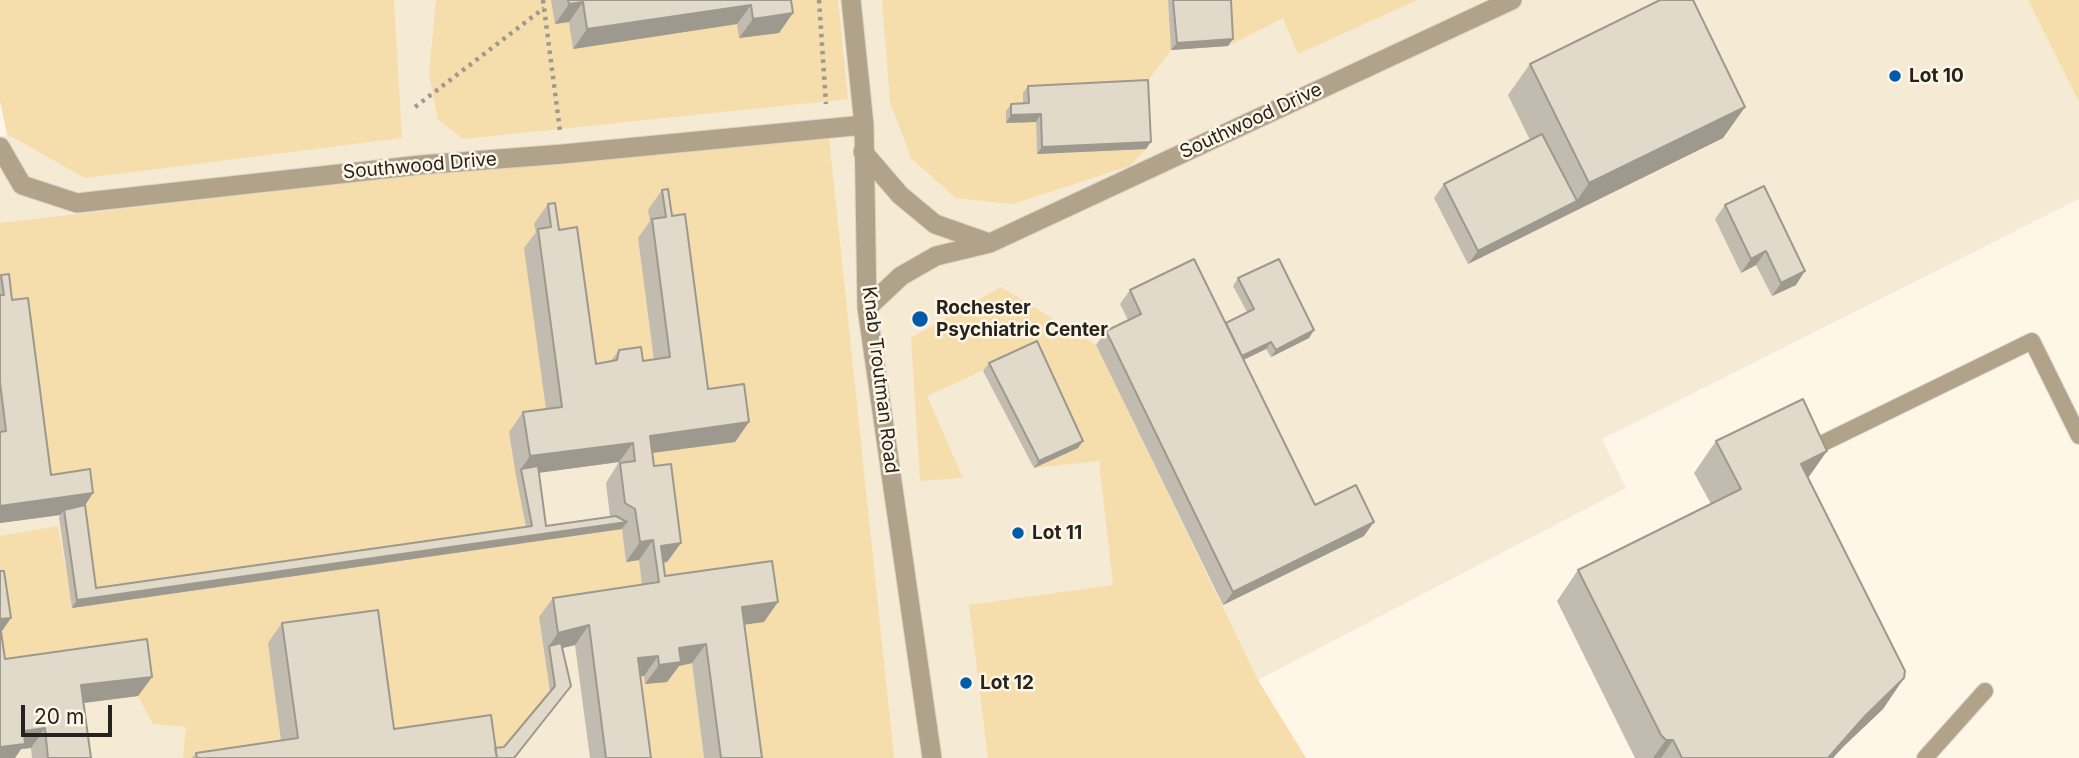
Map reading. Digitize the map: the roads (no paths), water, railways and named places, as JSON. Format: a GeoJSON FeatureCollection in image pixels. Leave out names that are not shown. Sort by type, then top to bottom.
{"type":"FeatureCollection","features":[{"type":"Feature","properties":{"kind":"street","name":"Knab Troutman Road"},"geometry":{"type":"LineString","coordinates":[[850,0],[864,125],[867,308],[932,758]]}},
{"type":"Feature","properties":{"kind":"street","name":"Southwood Drive"},"geometry":{"type":"LineString","coordinates":[[867,308],[901,276],[936,256],[990,243],[1512,0]]}},
{"type":"Feature","properties":{"kind":"street","name":"Southwood Drive"},"geometry":{"type":"LineString","coordinates":[[0,147],[22,185],[77,203],[420,165],[864,125]]}},
{"type":"Feature","properties":{"kind":"street"},"geometry":{"type":"LineString","coordinates":[[863,152],[900,195],[934,224],[990,243]]}},
{"type":"Feature","properties":{"kind":"lane"},"geometry":{"type":"LineString","coordinates":[[1813,448],[2032,341],[2079,436]]}},
{"type":"Feature","properties":{"kind":"lane"},"geometry":{"type":"LineString","coordinates":[[1925,758],[1985,691]]}},
{"type":"Feature","properties":{"kind":"place","name":"Lot 10"},"geometry":{"type":"Point","coordinates":[1895,76]}},
{"type":"Feature","properties":{"kind":"place","name":"Rochester Psychiatric Center"},"geometry":{"type":"Point","coordinates":[920,319]}},
{"type":"Feature","properties":{"kind":"place","name":"Lot 11"},"geometry":{"type":"Point","coordinates":[1018,533]}},
{"type":"Feature","properties":{"kind":"place","name":"Lot 12"},"geometry":{"type":"Point","coordinates":[966,683]}}]}
